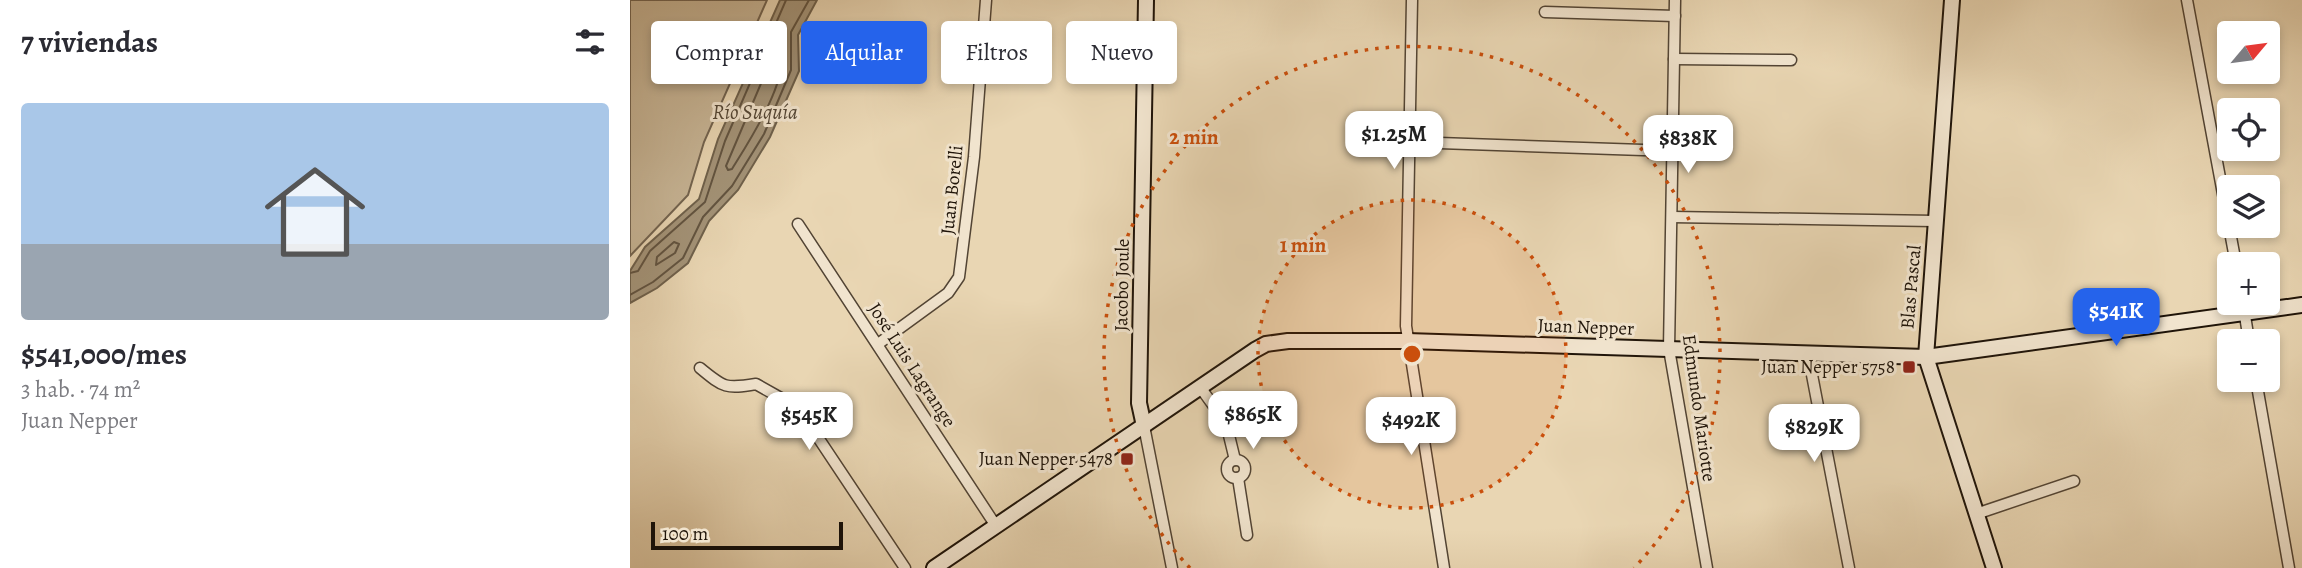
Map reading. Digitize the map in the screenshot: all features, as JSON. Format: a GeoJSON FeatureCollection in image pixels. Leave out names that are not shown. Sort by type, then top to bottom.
{"type":"FeatureCollection","features":[{"type":"Feature","properties":{"kind":"main road","name":"Jacobo Joule"},"geometry":{"type":"LineString","coordinates":[[1144,426],[1139,403],[1146,0]]}},
{"type":"Feature","properties":{"kind":"main road","name":"Blas Pascal"},"geometry":{"type":"LineString","coordinates":[[1952,0],[1926,357],[1994,568]]}},
{"type":"Feature","properties":{"kind":"main road","name":"Juan Nepper"},"geometry":{"type":"LineString","coordinates":[[2280,306],[2302,305]]}},
{"type":"Feature","properties":{"kind":"main road","name":"Juan Nepper"},"geometry":{"type":"LineString","coordinates":[[934,568],[1255,350],[1278,341],[1408,341],[1926,357],[2217,312]]}},
{"type":"Feature","properties":{"kind":"street","name":"Juan Borelli"},"geometry":{"type":"LineString","coordinates":[[878,344],[948,293],[959,277],[974,157],[986,0]]}},
{"type":"Feature","properties":{"kind":"street"},"geometry":{"type":"LineString","coordinates":[[1412,0],[1408,341],[1444,568]]}},
{"type":"Feature","properties":{"kind":"street","name":"Edmundo Mariotte"},"geometry":{"type":"LineString","coordinates":[[1675,0],[1669,349],[1707,568]]}},
{"type":"Feature","properties":{"kind":"street"},"geometry":{"type":"LineString","coordinates":[[2187,0],[2234,252]]}},
{"type":"Feature","properties":{"kind":"street"},"geometry":{"type":"LineString","coordinates":[[1545,12],[1675,16]]}},
{"type":"Feature","properties":{"kind":"street"},"geometry":{"type":"LineString","coordinates":[[1674,59],[1791,60]]}},
{"type":"Feature","properties":{"kind":"street"},"geometry":{"type":"LineString","coordinates":[[1410,142],[1673,151]]}},
{"type":"Feature","properties":{"kind":"street"},"geometry":{"type":"LineString","coordinates":[[1672,217],[1935,221]]}},
{"type":"Feature","properties":{"kind":"street","name":"José Luis Lagrange"},"geometry":{"type":"LineString","coordinates":[[798,224],[996,526]]}},
{"type":"Feature","properties":{"kind":"street"},"geometry":{"type":"LineString","coordinates":[[1808,354],[1849,568]]}},
{"type":"Feature","properties":{"kind":"street"},"geometry":{"type":"LineString","coordinates":[[700,368],[724,387],[732,389],[756,384],[795,406],[905,568]]}},
{"type":"Feature","properties":{"kind":"street"},"geometry":{"type":"LineString","coordinates":[[1200,387],[1226,423],[1235,460],[1228,465],[1228,473],[1238,478],[1247,535]]}},
{"type":"Feature","properties":{"kind":"street"},"geometry":{"type":"LineString","coordinates":[[2258,392],[2288,568]]}},
{"type":"Feature","properties":{"kind":"street","name":"Jacobo Joule"},"geometry":{"type":"LineString","coordinates":[[1144,426],[1172,568]]}},
{"type":"Feature","properties":{"kind":"street"},"geometry":{"type":"LineString","coordinates":[[1976,514],[2074,481]]}},
{"type":"Feature","properties":{"kind":"shaded area"},"geometry":{"type":"Polygon","coordinates":[[[630,0],[767,0],[758,21],[651,21],[651,84],[730,84],[704,142],[688,195],[630,256],[630,0]]]}},
{"type":"Feature","properties":{"kind":"water","name":"Río Suquía"},"geometry":{"type":"Polygon","coordinates":[[[780,0],[817,0],[806,21],[801,21],[798,35],[799,71],[770,137],[738,190],[709,221],[688,263],[657,288],[630,303],[630,271],[645,247],[699,199],[718,139],[743,84],[787,84],[787,21],[771,21],[780,0]]]}},
{"type":"Feature","properties":{"kind":"place","name":"Juan Nepper 5758"},"geometry":{"type":"Point","coordinates":[1909,367]}},
{"type":"Feature","properties":{"kind":"place","name":"Juan Nepper 5478"},"geometry":{"type":"Point","coordinates":[1127,459]}}]}
